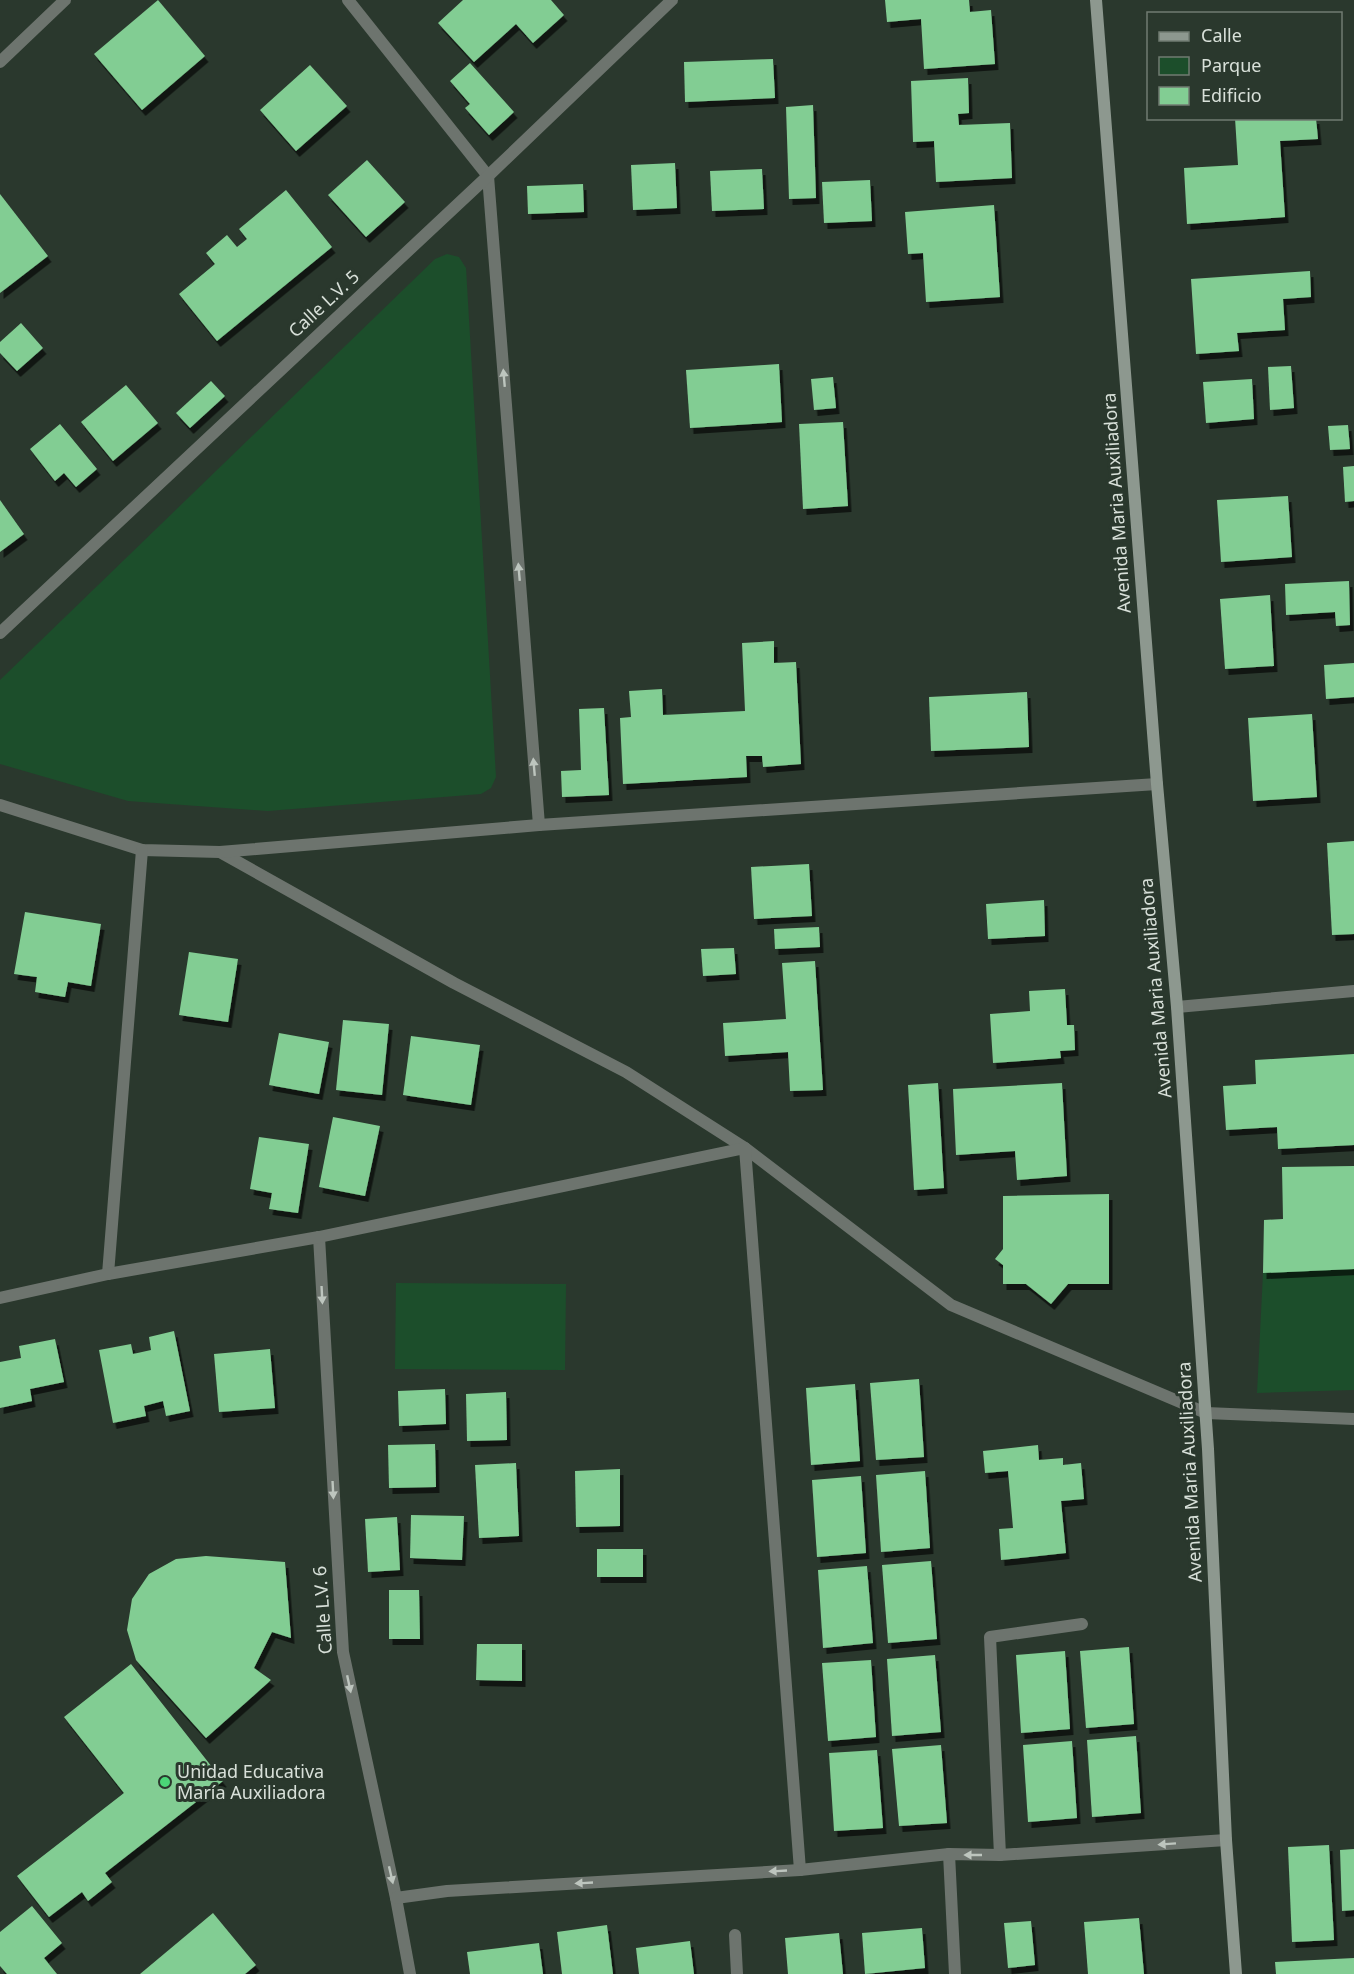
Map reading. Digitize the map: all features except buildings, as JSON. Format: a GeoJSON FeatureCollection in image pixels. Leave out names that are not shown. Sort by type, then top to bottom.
{"type":"FeatureCollection","features":[{"type":"Feature","properties":{"kind":"main road","name":"Avenida Maria Auxiliadora"},"geometry":{"type":"LineString","coordinates":[[1096,0],[1157,784],[1177,1007],[1206,1413],[1226,1840],[1236,1974]]}},
{"type":"Feature","properties":{"kind":"street"},"geometry":{"type":"LineString","coordinates":[[0,62],[65,0]]}},
{"type":"Feature","properties":{"kind":"street"},"geometry":{"type":"LineString","coordinates":[[348,0],[488,176],[539,825]]}},
{"type":"Feature","properties":{"kind":"street","name":"Calle L.V. 5"},"geometry":{"type":"LineString","coordinates":[[0,633],[488,176],[672,0]]}},
{"type":"Feature","properties":{"kind":"street"},"geometry":{"type":"LineString","coordinates":[[0,804],[142,850],[220,852],[539,825],[1157,784]]}},
{"type":"Feature","properties":{"kind":"street"},"geometry":{"type":"LineString","coordinates":[[108,1274],[142,850]]}},
{"type":"Feature","properties":{"kind":"street"},"geometry":{"type":"LineString","coordinates":[[220,852],[454,983],[626,1072],[745,1148],[951,1305],[1206,1413],[1354,1419]]}},
{"type":"Feature","properties":{"kind":"street"},"geometry":{"type":"LineString","coordinates":[[1177,1007],[1354,991]]}},
{"type":"Feature","properties":{"kind":"street"},"geometry":{"type":"LineString","coordinates":[[0,1298],[108,1274],[319,1237],[745,1148]]}},
{"type":"Feature","properties":{"kind":"street"},"geometry":{"type":"LineString","coordinates":[[745,1148],[800,1870]]}},
{"type":"Feature","properties":{"kind":"street","name":"Calle L.V. 6"},"geometry":{"type":"LineString","coordinates":[[319,1237],[343,1652],[410,1974]]}},
{"type":"Feature","properties":{"kind":"street"},"geometry":{"type":"LineString","coordinates":[[1000,1855],[990,1637],[1082,1624]]}},
{"type":"Feature","properties":{"kind":"street"},"geometry":{"type":"LineString","coordinates":[[396,1898],[447,1891],[800,1870],[949,1854],[1000,1855],[1226,1840]]}},
{"type":"Feature","properties":{"kind":"street"},"geometry":{"type":"LineString","coordinates":[[949,1854],[955,1974]]}},
{"type":"Feature","properties":{"kind":"street"},"geometry":{"type":"LineString","coordinates":[[735,1935],[737,1974]]}},
{"type":"Feature","properties":{"kind":"green space"},"geometry":{"type":"Polygon","coordinates":[[[447,254],[459,257],[466,268],[496,777],[491,788],[481,794],[268,811],[128,801],[0,764],[0,680],[435,259],[447,254]]]}},
{"type":"Feature","properties":{"kind":"green space"},"geometry":{"type":"Polygon","coordinates":[[[1354,1269],[1354,1390],[1257,1393],[1263,1273],[1354,1269]]]}},
{"type":"Feature","properties":{"kind":"green space"},"geometry":{"type":"Polygon","coordinates":[[[396,1283],[566,1284],[565,1370],[395,1369],[396,1283]]]}},
{"type":"Feature","properties":{"kind":"place","name":"Unidad Educativa María Auxiliadora"},"geometry":{"type":"Point","coordinates":[165,1782]}}]}
